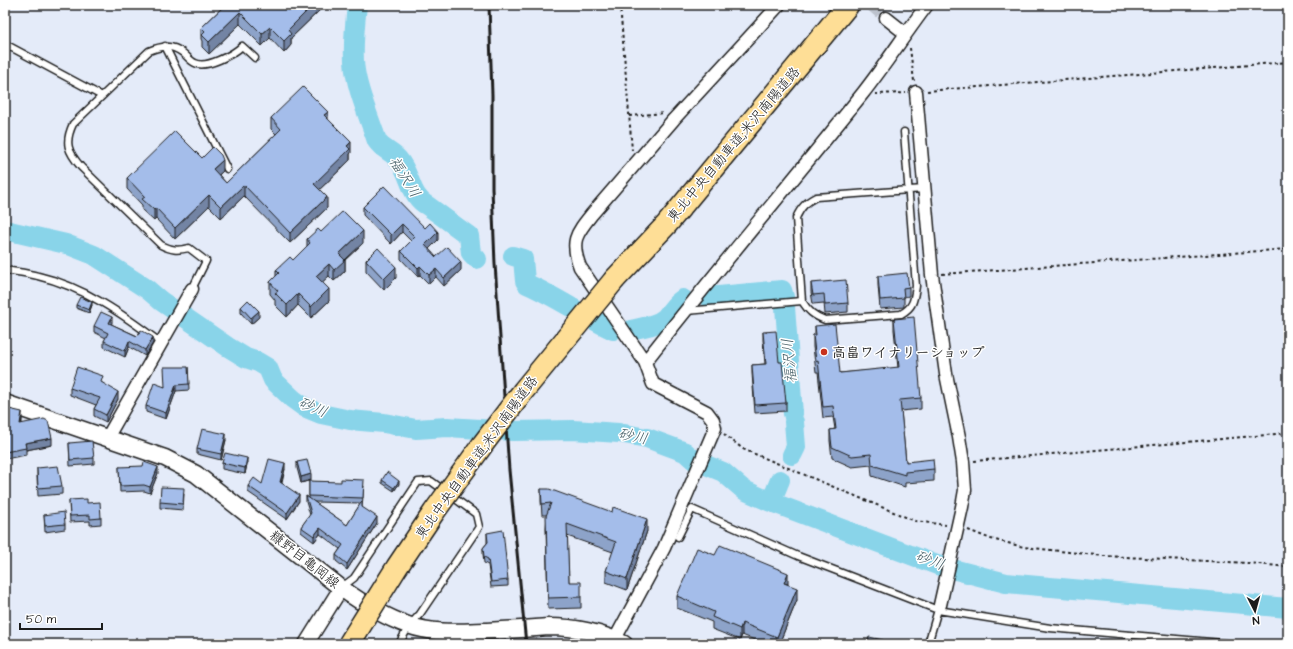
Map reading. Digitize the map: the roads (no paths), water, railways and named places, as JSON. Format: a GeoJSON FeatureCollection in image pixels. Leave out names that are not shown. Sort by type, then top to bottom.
{"type":"FeatureCollection","features":[{"type":"Feature","properties":{"kind":"highway","name":"東北中央自動車道;米沢南陽道路"},"geometry":{"type":"LineString","coordinates":[[349,644],[397,567],[434,512],[524,390],[615,279],[660,219],[838,5]]}},
{"type":"Feature","properties":{"kind":"highway","name":"東北中央自動車道;米沢南陽道路"},"geometry":{"type":"LineString","coordinates":[[615,279],[667,224],[848,5]]}},
{"type":"Feature","properties":{"kind":"main road","name":"糠野目亀岡線"},"geometry":{"type":"LineString","coordinates":[[5,403],[164,458],[196,474],[342,588],[388,617],[409,626],[431,631],[447,639],[548,627],[564,627],[586,630],[619,642]]}},
{"type":"Feature","properties":{"kind":"street"},"geometry":{"type":"LineString","coordinates":[[619,642],[664,548],[713,432],[713,420],[707,412],[653,384],[645,362],[580,267],[575,254],[574,246],[583,225],[674,119],[779,5]]}},
{"type":"Feature","properties":{"kind":"street"},"geometry":{"type":"LineString","coordinates":[[645,362],[684,311],[864,92],[905,33],[927,5]]}},
{"type":"Feature","properties":{"kind":"street"},"geometry":{"type":"LineString","coordinates":[[886,18],[905,33]]}},
{"type":"Feature","properties":{"kind":"street"},"geometry":{"type":"LineString","coordinates":[[916,92],[932,275],[946,374],[963,462],[965,490],[939,607]]}},
{"type":"Feature","properties":{"kind":"street"},"geometry":{"type":"LineString","coordinates":[[107,438],[192,289]]}},
{"type":"Feature","properties":{"kind":"street"},"geometry":{"type":"LineString","coordinates":[[306,644],[342,588]]}},
{"type":"Feature","properties":{"kind":"lane"},"geometry":{"type":"LineString","coordinates":[[5,44],[102,96]]}},
{"type":"Feature","properties":{"kind":"lane"},"geometry":{"type":"LineString","coordinates":[[165,46],[227,169]]}},
{"type":"Feature","properties":{"kind":"lane"},"geometry":{"type":"LineString","coordinates":[[192,289],[206,261],[189,248],[170,250],[161,245],[81,167],[69,149],[69,132],[73,124],[148,51],[158,47],[165,46],[176,48],[194,63],[202,65],[211,63],[236,52],[242,46],[255,58]]}},
{"type":"Feature","properties":{"kind":"lane"},"geometry":{"type":"LineString","coordinates":[[904,132],[909,190],[916,286],[914,299],[909,310],[901,314],[825,320],[817,317],[808,310],[802,301],[796,218],[806,202],[816,197],[909,190],[925,189]]}},
{"type":"Feature","properties":{"kind":"lane"},"geometry":{"type":"LineString","coordinates":[[5,270],[38,276],[62,283],[88,294],[116,310],[163,341]]}},
{"type":"Feature","properties":{"kind":"lane"},"geometry":{"type":"LineString","coordinates":[[684,311],[802,301]]}},
{"type":"Feature","properties":{"kind":"lane"},"geometry":{"type":"LineString","coordinates":[[342,588],[354,578],[418,482],[431,481],[476,514],[479,527],[420,614],[409,626],[399,644]]}},
{"type":"Feature","properties":{"kind":"lane"},"geometry":{"type":"LineString","coordinates":[[678,536],[692,509],[798,556],[939,607],[1050,628],[1234,644]]}},
{"type":"Feature","properties":{"kind":"lane"},"geometry":{"type":"LineString","coordinates":[[928,644],[939,607]]}},
{"type":"Feature","properties":{"kind":"waterway","name":"福沢川"},"geometry":{"type":"LineString","coordinates":[[357,5],[354,40],[355,70],[366,111],[377,141],[393,154],[403,165],[417,197],[469,236],[471,253],[477,259]]}},
{"type":"Feature","properties":{"kind":"waterway","name":"砂川"},"geometry":{"type":"LineString","coordinates":[[5,230],[66,244],[94,255],[147,289],[161,301],[228,347],[246,358],[258,362],[268,368],[273,380],[293,399],[304,407],[321,414],[350,420],[384,423],[416,429],[447,427],[513,431],[573,430],[619,433],[647,438],[685,452],[694,460],[723,472],[744,490],[771,502],[937,565],[1006,583],[1288,608]]}},
{"type":"Feature","properties":{"kind":"waterway","name":"福沢川"},"geometry":{"type":"LineString","coordinates":[[513,256],[523,259],[525,281],[527,284],[613,330]]}},
{"type":"Feature","properties":{"kind":"waterway","name":"福沢川"},"geometry":{"type":"LineString","coordinates":[[708,297],[782,290],[784,297]]}},
{"type":"Feature","properties":{"kind":"waterway","name":"福沢川"},"geometry":{"type":"LineString","coordinates":[[631,330],[653,325],[661,321],[683,299]]}},
{"type":"Feature","properties":{"kind":"waterway","name":"福沢川"},"geometry":{"type":"LineString","coordinates":[[785,307],[793,414]]}},
{"type":"Feature","properties":{"kind":"waterway","name":"福沢川"},"geometry":{"type":"LineString","coordinates":[[792,455],[796,447],[794,422]]}},
{"type":"Feature","properties":{"kind":"waterway","name":"福沢川"},"geometry":{"type":"LineString","coordinates":[[771,502],[780,480]]}},
{"type":"Feature","properties":{"kind":"tunnel"},"geometry":{"type":"LineString","coordinates":[[871,5],[886,18]]}},
{"type":"Feature","properties":{"kind":"railway"},"geometry":{"type":"LineString","coordinates":[[489,5],[492,95],[492,188],[495,264],[509,470],[526,644]]}},
{"type":"Feature","properties":{"kind":"place","name":"高畠ワイナリーショップ"},"geometry":{"type":"Point","coordinates":[824,352]}}]}
